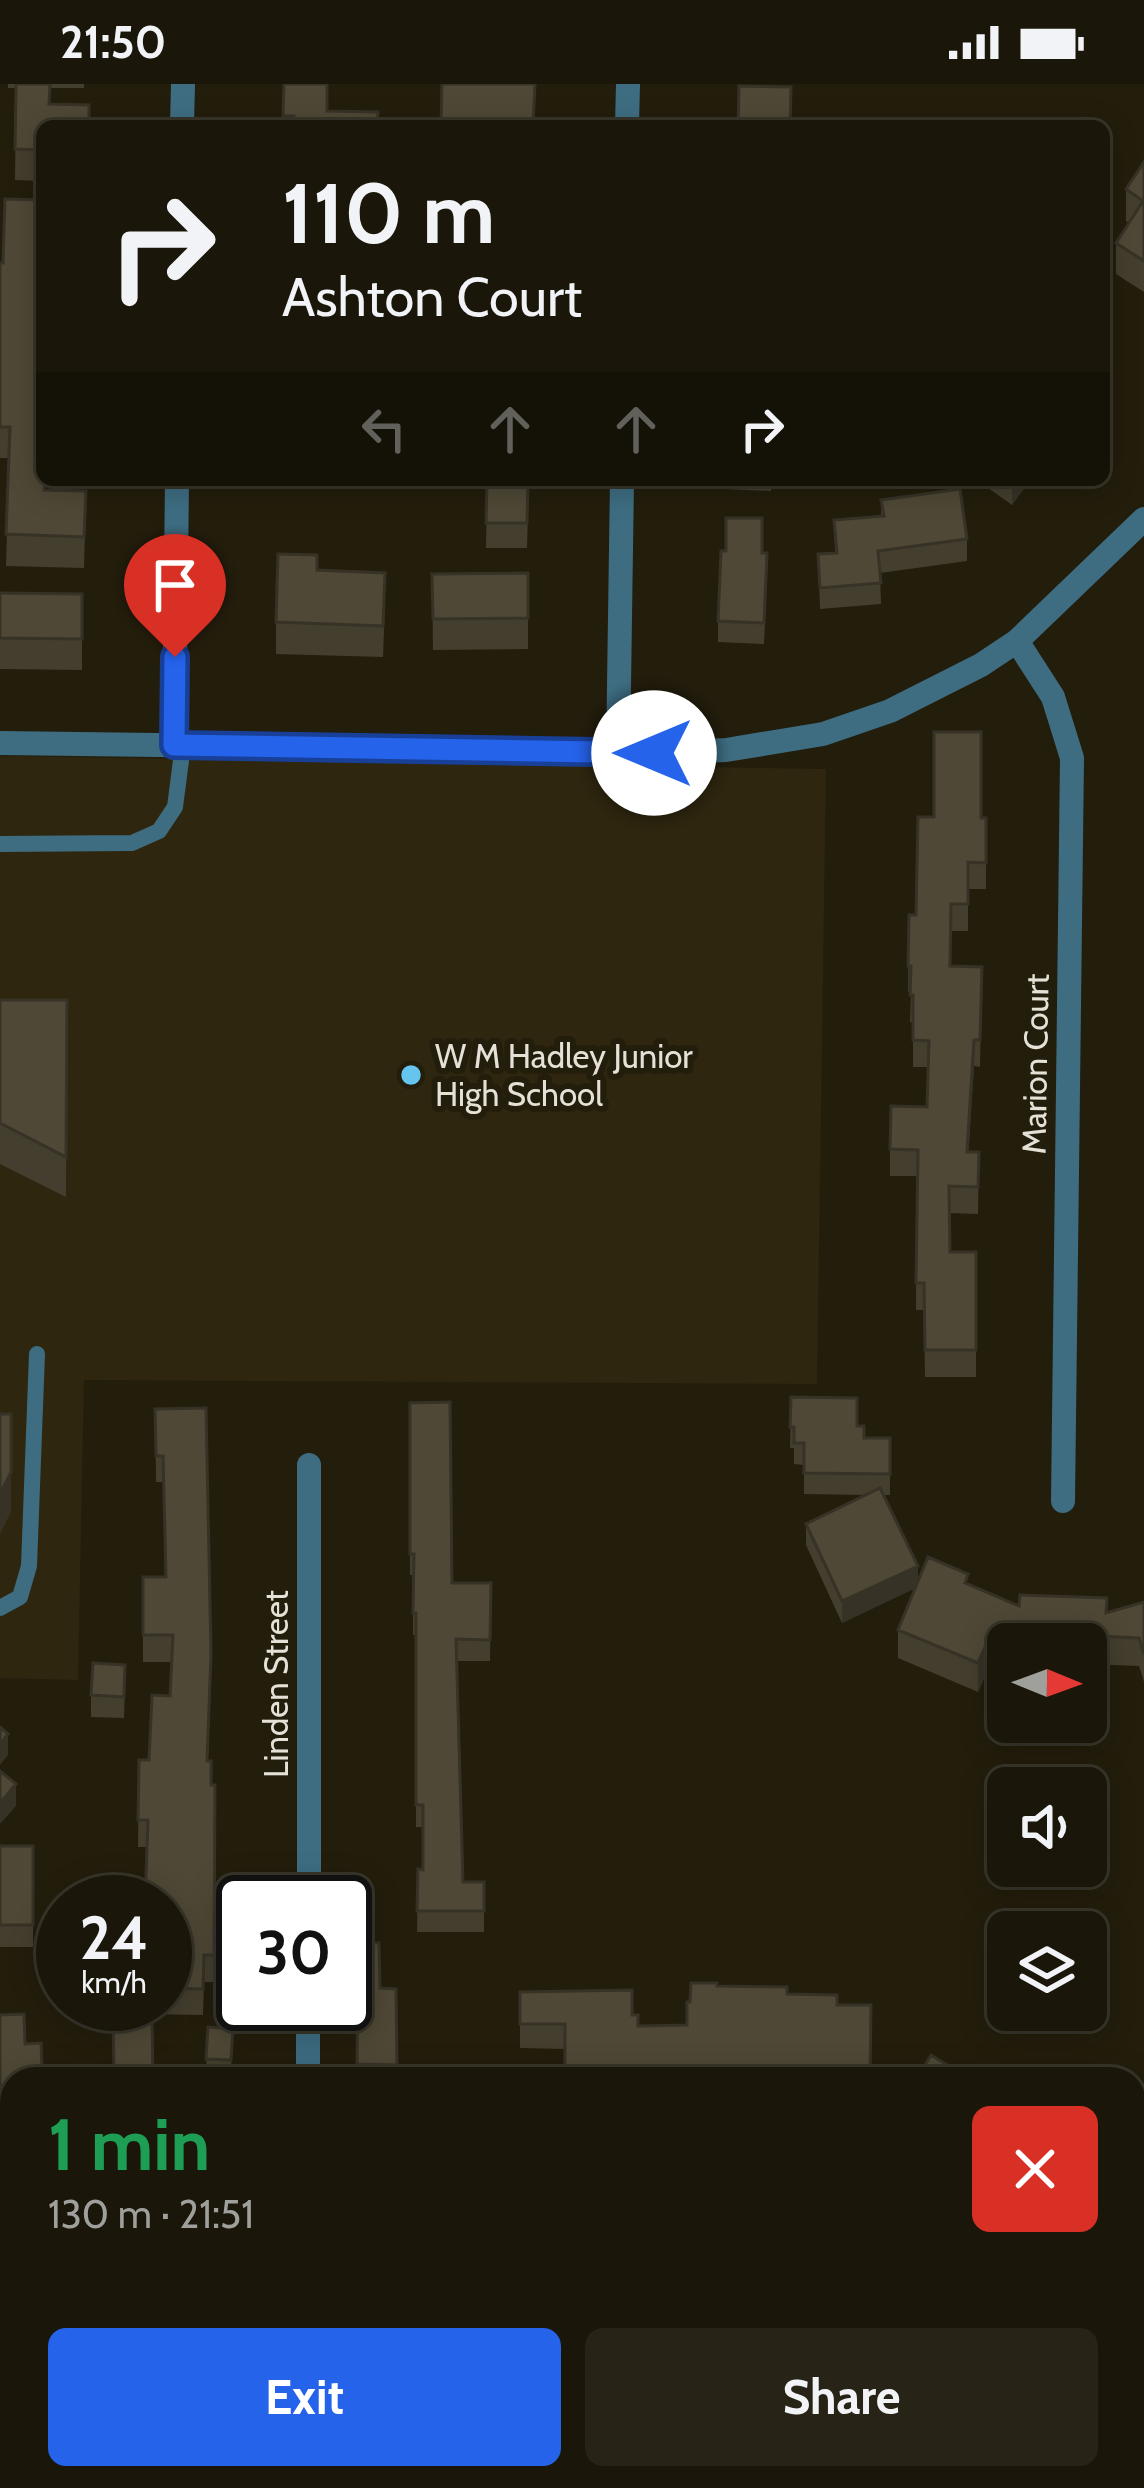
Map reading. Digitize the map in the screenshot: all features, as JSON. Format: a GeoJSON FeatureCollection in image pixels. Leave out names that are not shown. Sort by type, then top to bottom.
{"type":"FeatureCollection","features":[{"type":"Feature","properties":{"kind":"street"},"geometry":{"type":"LineString","coordinates":[[182,120],[183,84]]}},
{"type":"Feature","properties":{"kind":"street"},"geometry":{"type":"LineString","coordinates":[[627,120],[628,84]]}},
{"type":"Feature","properties":{"kind":"street"},"geometry":{"type":"LineString","coordinates":[[177,486],[179,745]]}},
{"type":"Feature","properties":{"kind":"street"},"geometry":{"type":"LineString","coordinates":[[618,754],[622,486]]}},
{"type":"Feature","properties":{"kind":"street"},"geometry":{"type":"LineString","coordinates":[[0,743],[618,754],[726,750],[823,734],[928,694],[1017,641],[1144,519]]}},
{"type":"Feature","properties":{"kind":"street","name":"Marion Court"},"geometry":{"type":"LineString","coordinates":[[1017,641],[1053,697],[1072,758],[1064,1502]]}},
{"type":"Feature","properties":{"kind":"street","name":"Linden Street"},"geometry":{"type":"LineString","coordinates":[[308,1875],[309,1465]]}},
{"type":"Feature","properties":{"kind":"street"},"geometry":{"type":"LineString","coordinates":[[308,2031],[308,2067]]}},
{"type":"Feature","properties":{"kind":"lane"},"geometry":{"type":"LineString","coordinates":[[0,844],[132,843],[159,831],[176,807],[179,745]]}},
{"type":"Feature","properties":{"kind":"lane"},"geometry":{"type":"LineString","coordinates":[[0,1608],[20,1597],[29,1566],[37,1354]]}},
{"type":"Feature","properties":{"kind":"shaded area","name":"W M Hadley Junior High School"},"geometry":{"type":"Polygon","coordinates":[[[0,756],[826,769],[817,1384],[84,1380],[78,1680],[0,1678],[0,756]]]}},
{"type":"Feature","properties":{"kind":"building"},"geometry":{"type":"Polygon","coordinates":[[[16,84],[50,84],[49,104],[89,105],[89,120],[36,120],[36,150],[15,149],[16,84]]]}},
{"type":"Feature","properties":{"kind":"building"},"geometry":{"type":"Polygon","coordinates":[[[284,84],[327,84],[327,111],[378,112],[377,120],[283,116],[284,84]]]}},
{"type":"Feature","properties":{"kind":"building"},"geometry":{"type":"Polygon","coordinates":[[[442,84],[535,84],[533,120],[441,120],[442,84]]]}},
{"type":"Feature","properties":{"kind":"building"},"geometry":{"type":"Polygon","coordinates":[[[739,86],[791,87],[790,120],[738,120],[739,86]]]}},
{"type":"Feature","properties":{"kind":"building"},"geometry":{"type":"Polygon","coordinates":[[[1144,162],[1144,261],[1116,243],[1143,201],[1126,189],[1144,162]]]}},
{"type":"Feature","properties":{"kind":"building"},"geometry":{"type":"Polygon","coordinates":[[[5,199],[36,200],[36,486],[86,491],[84,537],[6,534],[10,427],[0,427],[5,199]]]}},
{"type":"Feature","properties":{"kind":"building"},"geometry":{"type":"Polygon","coordinates":[[[487,486],[528,486],[527,523],[486,523],[487,486]]]}},
{"type":"Feature","properties":{"kind":"building"},"geometry":{"type":"Polygon","coordinates":[[[960,489],[967,539],[878,551],[881,583],[820,588],[818,554],[837,553],[834,520],[884,516],[881,500],[960,489]]]}},
{"type":"Feature","properties":{"kind":"building"},"geometry":{"type":"Polygon","coordinates":[[[726,518],[762,518],[762,553],[767,553],[764,623],[718,621],[726,518]]]}},
{"type":"Feature","properties":{"kind":"building"},"geometry":{"type":"Polygon","coordinates":[[[278,554],[317,555],[317,570],[385,573],[383,626],[276,622],[278,554]]]}},
{"type":"Feature","properties":{"kind":"building"},"geometry":{"type":"Polygon","coordinates":[[[528,573],[528,618],[433,619],[432,574],[528,573]]]}},
{"type":"Feature","properties":{"kind":"building"},"geometry":{"type":"Polygon","coordinates":[[[0,593],[82,594],[82,639],[0,638],[0,593]]]}},
{"type":"Feature","properties":{"kind":"building"},"geometry":{"type":"Polygon","coordinates":[[[934,732],[981,732],[986,863],[968,862],[968,904],[951,904],[950,966],[982,967],[980,1040],[974,1040],[967,1152],[979,1152],[978,1187],[949,1186],[950,1252],[976,1252],[976,1350],[925,1350],[924,1283],[916,1283],[918,1150],[890,1149],[891,1106],[927,1107],[929,1041],[913,1040],[908,966],[909,915],[916,915],[918,817],[934,817],[934,732]]]}},
{"type":"Feature","properties":{"kind":"building"},"geometry":{"type":"Polygon","coordinates":[[[0,1000],[67,1000],[66,1157],[0,1123],[0,1000]]]}},
{"type":"Feature","properties":{"kind":"building"},"geometry":{"type":"Polygon","coordinates":[[[791,1397],[857,1398],[857,1426],[864,1426],[864,1438],[890,1438],[890,1474],[804,1473],[804,1443],[794,1443],[794,1427],[790,1427],[791,1397]]]}},
{"type":"Feature","properties":{"kind":"building"},"geometry":{"type":"Polygon","coordinates":[[[450,1402],[452,1583],[491,1583],[490,1640],[456,1639],[463,1882],[484,1882],[484,1911],[417,1911],[418,1869],[423,1870],[423,1805],[416,1805],[410,1403],[450,1402]]]}},
{"type":"Feature","properties":{"kind":"building"},"geometry":{"type":"Polygon","coordinates":[[[206,1408],[211,1654],[207,1761],[211,1761],[211,1785],[215,1785],[214,1955],[204,1955],[203,1989],[192,1989],[192,1875],[146,1875],[148,1820],[138,1820],[139,1760],[149,1760],[152,1695],[170,1696],[173,1635],[143,1635],[143,1577],[166,1577],[163,1456],[156,1456],[155,1409],[206,1408]]]}},
{"type":"Feature","properties":{"kind":"building"},"geometry":{"type":"Polygon","coordinates":[[[0,1414],[11,1414],[11,1472],[0,1494],[0,1414]]]}},
{"type":"Feature","properties":{"kind":"building"},"geometry":{"type":"Polygon","coordinates":[[[880,1488],[918,1566],[842,1601],[806,1524],[880,1488]]]}},
{"type":"Feature","properties":{"kind":"building"},"geometry":{"type":"Polygon","coordinates":[[[928,1557],[968,1574],[965,1583],[1019,1606],[1020,1595],[1107,1598],[1106,1613],[1144,1602],[1144,1654],[1139,1638],[1107,1636],[1107,1623],[987,1623],[987,1645],[978,1663],[898,1630],[928,1557]]]}},
{"type":"Feature","properties":{"kind":"building"},"geometry":{"type":"Polygon","coordinates":[[[93,1663],[125,1665],[124,1697],[91,1695],[93,1663]]]}},
{"type":"Feature","properties":{"kind":"building"},"geometry":{"type":"Polygon","coordinates":[[[0,1771],[16,1784],[0,1803],[0,1771]]]}},
{"type":"Feature","properties":{"kind":"building"},"geometry":{"type":"Polygon","coordinates":[[[0,1846],[33,1846],[33,1925],[0,1925],[0,1846]]]}},
{"type":"Feature","properties":{"kind":"building"},"geometry":{"type":"Polygon","coordinates":[[[372,1943],[379,1943],[380,1988],[396,1989],[397,2065],[357,2064],[357,2031],[372,2031],[372,1943]]]}},
{"type":"Feature","properties":{"kind":"building"},"geometry":{"type":"Polygon","coordinates":[[[691,1983],[717,1983],[787,1987],[787,1994],[837,1995],[837,2005],[871,2005],[870,2067],[565,2067],[565,2024],[520,2024],[520,1992],[632,1990],[632,2015],[638,2015],[638,2026],[687,2025],[691,1983]]]}},
{"type":"Feature","properties":{"kind":"building"},"geometry":{"type":"Polygon","coordinates":[[[24,2014],[25,2044],[41,2043],[42,2067],[0,2067],[0,2015],[24,2014]]]}},
{"type":"Feature","properties":{"kind":"building"},"geometry":{"type":"Polygon","coordinates":[[[208,2027],[233,2031],[231,2060],[206,2059],[208,2027]]]}},
{"type":"Feature","properties":{"kind":"building"},"geometry":{"type":"Polygon","coordinates":[[[113,2031],[152,2031],[153,2067],[114,2067],[113,2031]]]}},
{"type":"Feature","properties":{"kind":"building"},"geometry":{"type":"Polygon","coordinates":[[[931,2055],[950,2067],[924,2067],[931,2055]]]}},
{"type":"Feature","properties":{"kind":"place","name":"W M Hadley Junior High School"},"geometry":{"type":"Point","coordinates":[411,1075]}},
{"type":"Feature","properties":{"kind":"route"},"geometry":{"type":"LineString","coordinates":[[175,657],[174,745],[654,753]]}}]}
